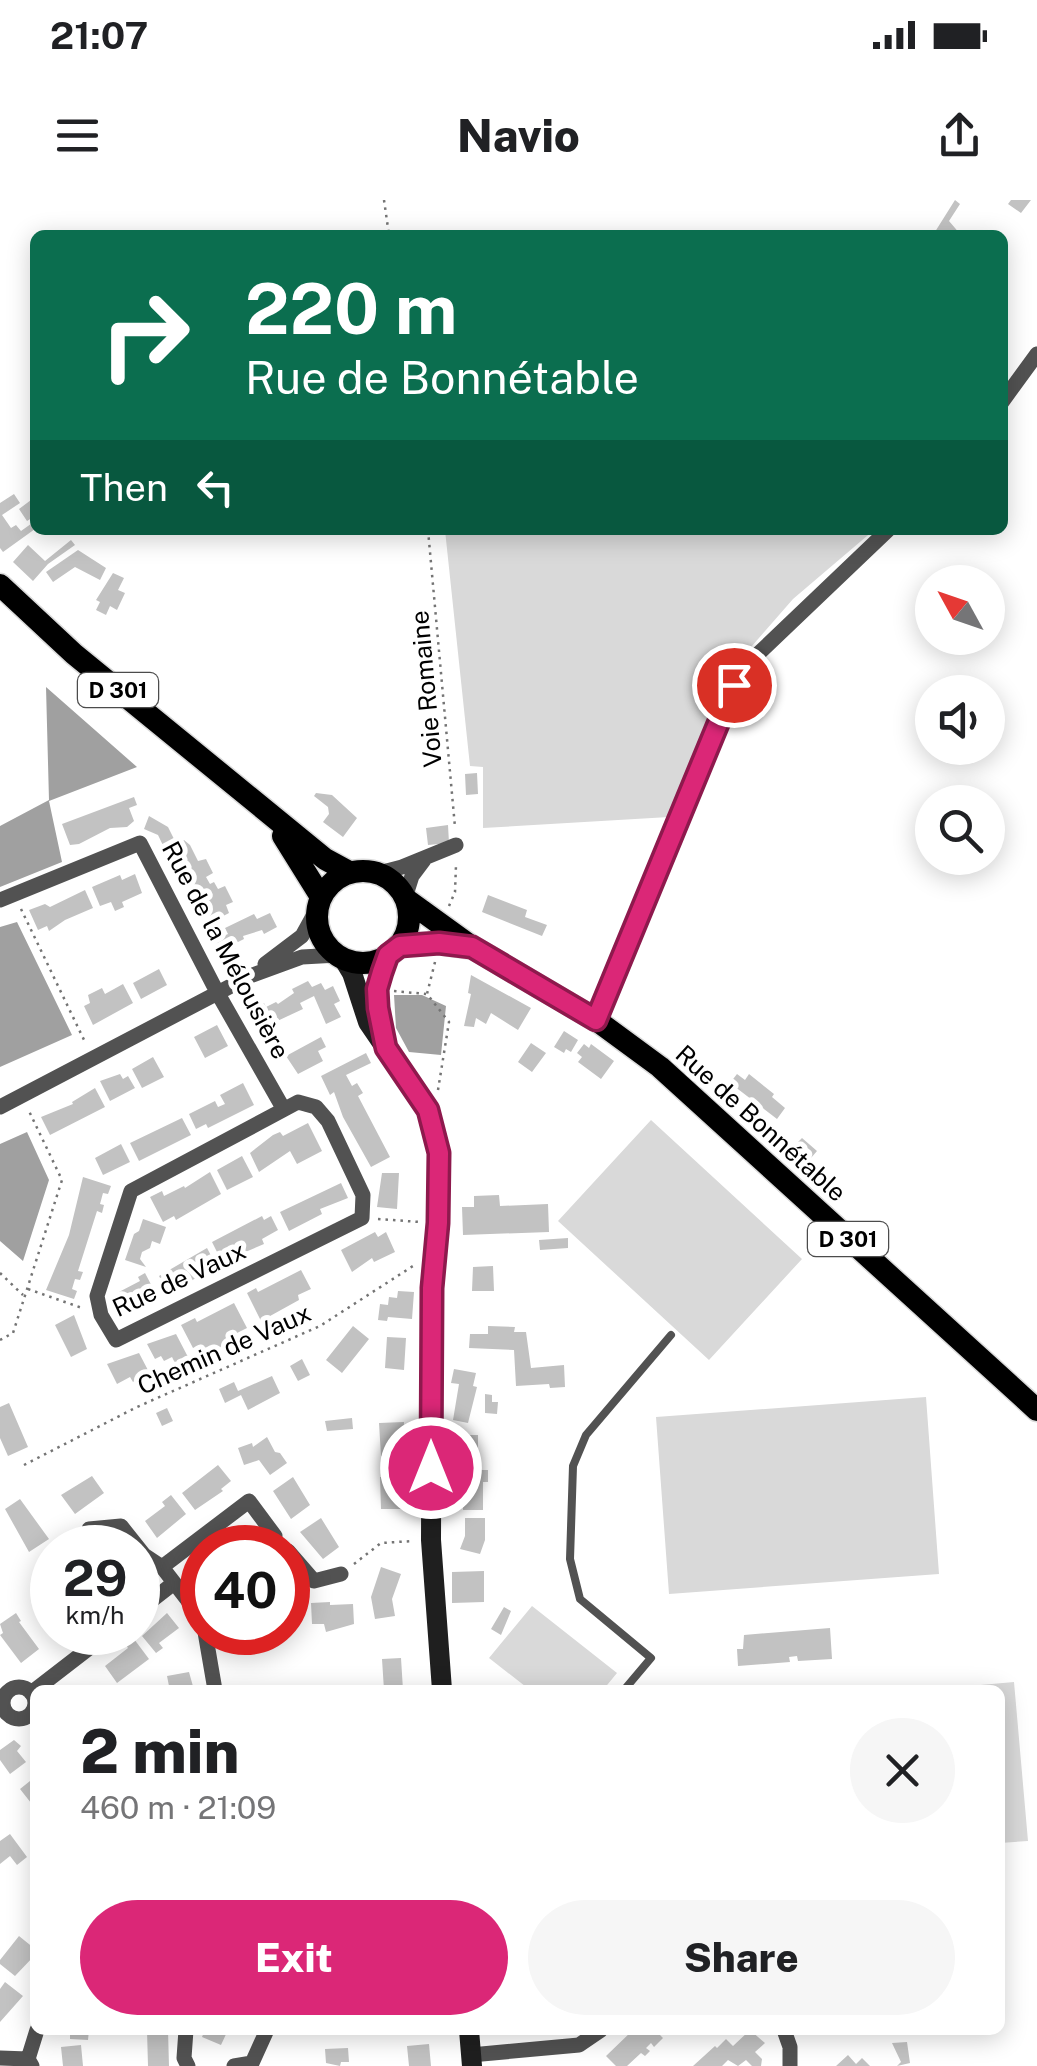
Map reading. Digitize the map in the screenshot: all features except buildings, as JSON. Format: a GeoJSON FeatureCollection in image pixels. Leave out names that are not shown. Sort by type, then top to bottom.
{"type":"FeatureCollection","features":[{"type":"Feature","properties":{"kind":"main road","name":"D 301"},"geometry":{"type":"LineString","coordinates":[[0,585],[74,654],[325,859],[349,872]]}},
{"type":"Feature","properties":{"kind":"main road","name":"D 301"},"geometry":{"type":"LineString","coordinates":[[267,812],[303,865],[319,902]]}},
{"type":"Feature","properties":{"kind":"main road"},"geometry":{"type":"LineString","coordinates":[[394,950],[409,924],[406,899],[392,880],[379,873],[349,872],[337,878],[319,902],[320,934],[340,957],[360,963],[440,933]]}},
{"type":"Feature","properties":{"kind":"main road","name":"Rue de Bonnétable"},"geometry":{"type":"LineString","coordinates":[[406,899],[440,933],[472,947],[596,1020],[660,1068],[1037,1410]]}},
{"type":"Feature","properties":{"kind":"street"},"geometry":{"type":"LineString","coordinates":[[1008,394],[1037,354]]}},
{"type":"Feature","properties":{"kind":"street"},"geometry":{"type":"LineString","coordinates":[[596,1020],[734,685],[758,654],[883,535]]}},
{"type":"Feature","properties":{"kind":"street","name":"Rue de la Mélousière"},"geometry":{"type":"LineString","coordinates":[[7,897],[140,843],[282,1108]]}},
{"type":"Feature","properties":{"kind":"street"},"geometry":{"type":"LineString","coordinates":[[379,873],[456,845]]}},
{"type":"Feature","properties":{"kind":"street"},"geometry":{"type":"LineString","coordinates":[[406,899],[412,876],[427,857]]}},
{"type":"Feature","properties":{"kind":"street"},"geometry":{"type":"LineString","coordinates":[[250,976],[302,936],[319,902]]}},
{"type":"Feature","properties":{"kind":"street"},"geometry":{"type":"LineString","coordinates":[[386,1048],[377,989],[394,950]]}},
{"type":"Feature","properties":{"kind":"street"},"geometry":{"type":"LineString","coordinates":[[0,1107],[250,976],[302,956],[340,957],[352,974],[368,1022],[428,1110],[439,1153],[431,1540],[442,1685]]}},
{"type":"Feature","properties":{"kind":"street"},"geometry":{"type":"LineString","coordinates":[[282,1108],[298,1102],[316,1107],[328,1121],[363,1195],[362,1218]]}},
{"type":"Feature","properties":{"kind":"street","name":"Rue de Vaux"},"geometry":{"type":"LineString","coordinates":[[282,1108],[131,1191],[97,1296],[101,1315],[116,1340],[362,1218]]}},
{"type":"Feature","properties":{"kind":"street"},"geometry":{"type":"LineString","coordinates":[[217,1525],[248,1501],[267,1525]]}},
{"type":"Feature","properties":{"kind":"street"},"geometry":{"type":"LineString","coordinates":[[180,1553],[162,1567],[180,1591]]}},
{"type":"Feature","properties":{"kind":"street"},"geometry":{"type":"LineString","coordinates":[[310,1576],[314,1581],[341,1574]]}},
{"type":"Feature","properties":{"kind":"street"},"geometry":{"type":"LineString","coordinates":[[160,1594],[174,1584]]}},
{"type":"Feature","properties":{"kind":"street"},"geometry":{"type":"LineString","coordinates":[[40,1685],[80,1655]]}},
{"type":"Feature","properties":{"kind":"street"},"geometry":{"type":"LineString","coordinates":[[209,1655],[214,1685]]}},
{"type":"Feature","properties":{"kind":"street"},"geometry":{"type":"LineString","coordinates":[[30,1692],[4,1685],[3,1701],[4,1716],[30,1719]]}},
{"type":"Feature","properties":{"kind":"street"},"geometry":{"type":"LineString","coordinates":[[0,2058],[30,2062],[37,2035]]}},
{"type":"Feature","properties":{"kind":"street"},"geometry":{"type":"LineString","coordinates":[[186,2035],[184,2058],[188,2066]]}},
{"type":"Feature","properties":{"kind":"street"},"geometry":{"type":"LineString","coordinates":[[234,2066],[252,2063],[264,2035]]}},
{"type":"Feature","properties":{"kind":"street"},"geometry":{"type":"LineString","coordinates":[[469,2035],[471,2060],[580,2045],[594,2035]]}},
{"type":"Feature","properties":{"kind":"street"},"geometry":{"type":"LineString","coordinates":[[786,2035],[790,2066]]}},
{"type":"Feature","properties":{"kind":"lane"},"geometry":{"type":"LineString","coordinates":[[628,1685],[652,1658],[580,1599],[570,1559],[573,1466],[586,1434],[670,1334]]}},
{"type":"Feature","properties":{"kind":"path"},"geometry":{"type":"LineString","coordinates":[[384,200],[388,230]]}},
{"type":"Feature","properties":{"kind":"path","name":"Voie Romaine"},"geometry":{"type":"LineString","coordinates":[[428,535],[456,845],[455,892],[440,933],[428,994]]}},
{"type":"Feature","properties":{"kind":"path"},"geometry":{"type":"LineString","coordinates":[[7,897],[94,1059]]}},
{"type":"Feature","properties":{"kind":"path"},"geometry":{"type":"LineString","coordinates":[[377,989],[428,994],[449,1022],[438,1094],[428,1110]]}},
{"type":"Feature","properties":{"kind":"path"},"geometry":{"type":"LineString","coordinates":[[0,1340],[13,1332],[62,1180],[22,1098]]}},
{"type":"Feature","properties":{"kind":"path"},"geometry":{"type":"LineString","coordinates":[[362,1218],[438,1223]]}},
{"type":"Feature","properties":{"kind":"path","name":"Chemin de Vaux"},"geometry":{"type":"LineString","coordinates":[[24,1465],[137,1407],[320,1326],[404,1270],[434,1265]]}},
{"type":"Feature","properties":{"kind":"path"},"geometry":{"type":"LineString","coordinates":[[0,1273],[24,1296]]}},
{"type":"Feature","properties":{"kind":"path"},"geometry":{"type":"LineString","coordinates":[[26,1289],[101,1315]]}},
{"type":"Feature","properties":{"kind":"path"},"geometry":{"type":"LineString","coordinates":[[341,1574],[380,1543],[431,1540]]}},
{"type":"Feature","properties":{"kind":"shaded area"},"geometry":{"type":"Polygon","coordinates":[[[446,535],[868,535],[793,599],[723,679],[669,817],[483,828],[483,767],[470,766],[446,535]]]}},
{"type":"Feature","properties":{"kind":"shaded area"},"geometry":{"type":"Polygon","coordinates":[[[46,687],[137,767],[49,801],[62,862],[0,887],[0,826],[49,800],[46,687]]]}},
{"type":"Feature","properties":{"kind":"shaded area"},"geometry":{"type":"Polygon","coordinates":[[[17,922],[72,1035],[0,1067],[0,927],[17,922]]]}},
{"type":"Feature","properties":{"kind":"shaded area"},"geometry":{"type":"Polygon","coordinates":[[[394,995],[422,995],[446,1006],[441,1055],[409,1052],[396,1028],[394,995]]]}},
{"type":"Feature","properties":{"kind":"shaded area"},"geometry":{"type":"Polygon","coordinates":[[[651,1120],[802,1259],[709,1360],[558,1221],[651,1120]]]}},
{"type":"Feature","properties":{"kind":"shaded area"},"geometry":{"type":"Polygon","coordinates":[[[27,1132],[49,1180],[23,1261],[0,1241],[0,1144],[27,1132]]]}},
{"type":"Feature","properties":{"kind":"shaded area"},"geometry":{"type":"Polygon","coordinates":[[[926,1397],[939,1574],[669,1594],[656,1417],[926,1397]]]}},
{"type":"Feature","properties":{"kind":"shaded area"},"geometry":{"type":"Polygon","coordinates":[[[532,1606],[617,1673],[607,1685],[524,1685],[489,1658],[532,1606]]]}},
{"type":"Feature","properties":{"kind":"shaded area"},"geometry":{"type":"Polygon","coordinates":[[[1014,1682],[1028,1841],[1005,1843],[1005,1685],[981,1685],[1014,1682]]]}},
{"type":"Feature","properties":{"kind":"route"},"geometry":{"type":"LineString","coordinates":[[431,1468],[432,1288],[439,1153],[428,1110],[386,1048],[380,1026],[377,989],[388,955],[400,946],[439,943],[472,947],[596,1020],[734,685]]}}]}
